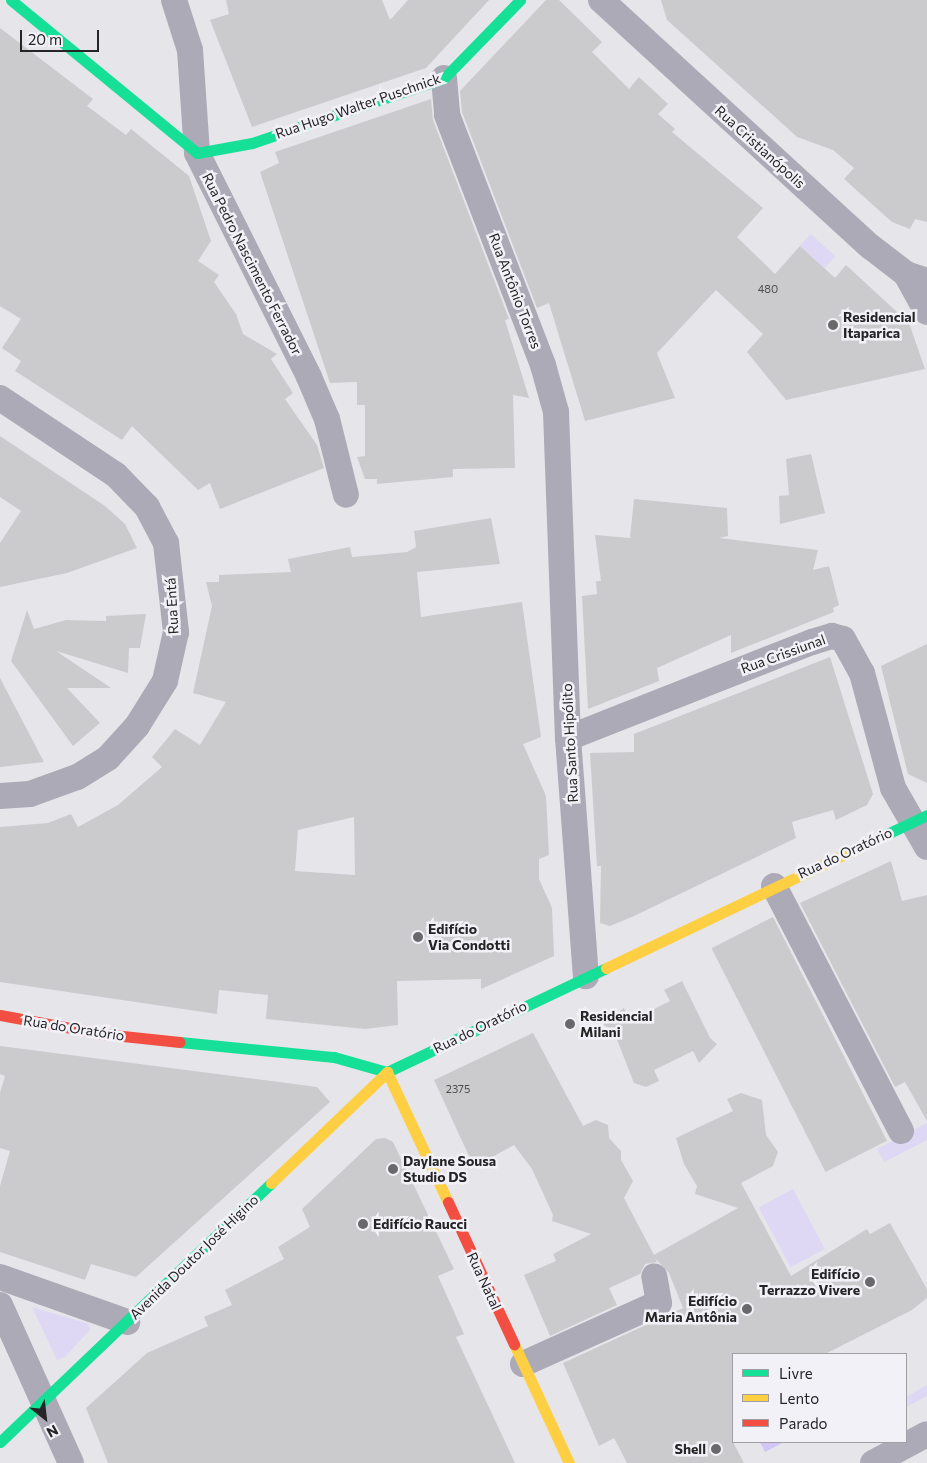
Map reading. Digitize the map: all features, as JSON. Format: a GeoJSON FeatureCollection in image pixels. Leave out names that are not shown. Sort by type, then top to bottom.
{"type":"FeatureCollection","features":[{"type":"Feature","properties":{"kind":"street"},"geometry":{"type":"LineString","coordinates":[[11,0],[197,152]]}},
{"type":"Feature","properties":{"kind":"street","name":"Rua Pedro Nascimento Ferrador"},"geometry":{"type":"LineString","coordinates":[[174,0],[190,50],[197,152],[327,419],[346,494]]}},
{"type":"Feature","properties":{"kind":"street","name":"Rua Hugo Walter Puschnick"},"geometry":{"type":"LineString","coordinates":[[197,152],[252,143],[444,78],[520,0]]}},
{"type":"Feature","properties":{"kind":"street","name":"Rua Cristianópolis"},"geometry":{"type":"LineString","coordinates":[[601,0],[865,242],[916,277]]}},
{"type":"Feature","properties":{"kind":"street","name":"Rua Antônio Torres"},"geometry":{"type":"LineString","coordinates":[[444,78],[447,115],[543,365],[556,412],[562,510]]}},
{"type":"Feature","properties":{"kind":"street"},"geometry":{"type":"LineString","coordinates":[[916,277],[927,312]]}},
{"type":"Feature","properties":{"kind":"street","name":"Rua Entá"},"geometry":{"type":"LineString","coordinates":[[0,398],[116,475],[147,507],[166,543],[176,632],[165,681],[137,726],[108,758],[58,784],[30,794],[0,796]]}},
{"type":"Feature","properties":{"kind":"street","name":"Rua Santo Hipólito"},"geometry":{"type":"LineString","coordinates":[[562,510],[568,738],[586,976]]}},
{"type":"Feature","properties":{"kind":"street","name":"Rua Crissiunal"},"geometry":{"type":"LineString","coordinates":[[568,738],[812,642],[832,636],[843,639],[862,673],[893,788],[920,818],[927,847]]}},
{"type":"Feature","properties":{"kind":"street","name":"Rua do Oratório"},"geometry":{"type":"LineString","coordinates":[[0,1015],[104,1034],[334,1057],[387,1072],[920,818]]}},
{"type":"Feature","properties":{"kind":"street"},"geometry":{"type":"LineString","coordinates":[[774,886],[901,1131]]}},
{"type":"Feature","properties":{"kind":"street","name":"Avenida Doutor José Higino"},"geometry":{"type":"LineString","coordinates":[[0,1442],[387,1072]]}},
{"type":"Feature","properties":{"kind":"street","name":"Rua Natal"},"geometry":{"type":"LineString","coordinates":[[387,1072],[570,1463]]}},
{"type":"Feature","properties":{"kind":"street"},"geometry":{"type":"LineString","coordinates":[[523,1364],[659,1303],[654,1276]]}},
{"type":"Feature","properties":{"kind":"street"},"geometry":{"type":"LineString","coordinates":[[0,1277],[127,1322]]}},
{"type":"Feature","properties":{"kind":"street"},"geometry":{"type":"LineString","coordinates":[[0,1305],[71,1463]]}},
{"type":"Feature","properties":{"kind":"street"},"geometry":{"type":"LineString","coordinates":[[873,1463],[927,1434]]}},
{"type":"Feature","properties":{"kind":"shaded area"},"geometry":{"type":"Polygon","coordinates":[[[811,234],[835,257],[824,268],[800,246],[811,234]]]}},
{"type":"Feature","properties":{"kind":"shaded area"},"geometry":{"type":"Polygon","coordinates":[[[927,1123],[927,1140],[884,1162],[877,1149],[927,1123]]]}},
{"type":"Feature","properties":{"kind":"shaded area"},"geometry":{"type":"Polygon","coordinates":[[[793,1189],[825,1249],[790,1267],[759,1207],[793,1189]]]}},
{"type":"Feature","properties":{"kind":"shaded area"},"geometry":{"type":"Polygon","coordinates":[[[32,1307],[89,1324],[90,1330],[65,1357],[57,1360],[32,1307]]]}},
{"type":"Feature","properties":{"kind":"shaded area"},"geometry":{"type":"Polygon","coordinates":[[[927,1385],[927,1396],[907,1406],[907,1396],[927,1385]]]}},
{"type":"Feature","properties":{"kind":"shaded area"},"geometry":{"type":"Polygon","coordinates":[[[760,1443],[782,1443],[765,1452],[760,1443]]]}},
{"type":"Feature","properties":{"kind":"building"},"geometry":{"type":"Polygon","coordinates":[[[226,0],[382,0],[390,20],[408,0],[489,0],[426,68],[252,127],[210,20],[229,14],[226,0]]]}},
{"type":"Feature","properties":{"kind":"building"},"geometry":{"type":"Polygon","coordinates":[[[546,0],[559,0],[602,42],[592,52],[629,89],[639,77],[668,104],[658,114],[675,129],[672,132],[763,208],[737,237],[775,274],[800,246],[835,278],[846,265],[909,323],[925,369],[786,400],[747,352],[763,334],[716,290],[657,353],[675,398],[585,421],[549,303],[537,308],[462,112],[460,91],[546,0]]]}},
{"type":"Feature","properties":{"kind":"building"},"geometry":{"type":"Polygon","coordinates":[[[661,0],[927,0],[927,222],[915,219],[910,229],[892,222],[844,179],[854,168],[833,150],[797,137],[667,20],[661,0]]]}},
{"type":"Feature","properties":{"kind":"building"},"geometry":{"type":"Polygon","coordinates":[[[0,28],[93,99],[87,106],[126,135],[131,129],[189,176],[211,241],[198,261],[219,275],[214,282],[236,314],[243,334],[277,354],[271,359],[293,393],[285,399],[317,445],[324,468],[220,509],[210,483],[198,490],[132,426],[122,440],[15,371],[21,361],[2,348],[21,319],[0,306],[0,28]]]}},
{"type":"Feature","properties":{"kind":"building"},"geometry":{"type":"Polygon","coordinates":[[[431,99],[433,120],[509,319],[505,320],[529,398],[513,395],[515,468],[453,469],[453,477],[377,484],[377,479],[365,479],[357,457],[365,456],[365,405],[357,405],[357,382],[330,383],[260,172],[279,163],[275,152],[431,99]]]}},
{"type":"Feature","properties":{"kind":"building"},"geometry":{"type":"Polygon","coordinates":[[[0,436],[105,506],[125,524],[137,548],[67,573],[0,587],[0,543],[21,511],[0,497],[0,436]]]}},
{"type":"Feature","properties":{"kind":"building"},"geometry":{"type":"Polygon","coordinates":[[[811,454],[825,513],[780,524],[779,496],[789,495],[786,459],[811,454]]]}},
{"type":"Feature","properties":{"kind":"building"},"geometry":{"type":"Polygon","coordinates":[[[634,499],[727,508],[728,536],[719,538],[818,550],[813,570],[829,566],[839,605],[833,608],[834,612],[731,653],[731,635],[657,668],[659,681],[588,709],[582,596],[597,594],[596,581],[601,581],[595,535],[630,538],[634,499]]]}},
{"type":"Feature","properties":{"kind":"building"},"geometry":{"type":"Polygon","coordinates":[[[491,518],[500,564],[417,572],[421,617],[522,602],[541,737],[523,744],[546,796],[549,855],[539,859],[539,879],[552,908],[554,956],[481,989],[481,979],[397,981],[398,1025],[365,1029],[266,1019],[268,995],[219,990],[217,1014],[0,982],[0,827],[48,823],[71,814],[78,827],[118,805],[162,767],[152,757],[175,729],[200,745],[226,702],[193,693],[212,606],[206,582],[219,582],[219,575],[291,572],[288,559],[350,547],[352,557],[407,552],[416,547],[414,531],[491,518]],[[354,817],[298,830],[295,871],[355,875],[354,817]]]}},
{"type":"Feature","properties":{"kind":"building"},"geometry":{"type":"Polygon","coordinates":[[[27,610],[34,629],[66,620],[106,621],[106,616],[146,614],[140,648],[129,648],[128,673],[56,651],[111,688],[67,688],[100,723],[73,746],[11,661],[27,610]]]}},
{"type":"Feature","properties":{"kind":"building"},"geometry":{"type":"Polygon","coordinates":[[[927,644],[927,783],[908,774],[881,666],[927,644]]]}},
{"type":"Feature","properties":{"kind":"building"},"geometry":{"type":"Polygon","coordinates":[[[830,657],[873,794],[867,805],[836,820],[833,810],[792,822],[796,838],[634,916],[610,926],[600,923],[601,866],[597,866],[590,753],[634,752],[634,734],[830,657]]]}},
{"type":"Feature","properties":{"kind":"building"},"geometry":{"type":"Polygon","coordinates":[[[0,678],[44,762],[0,767],[0,678]]]}},
{"type":"Feature","properties":{"kind":"building"},"geometry":{"type":"Polygon","coordinates":[[[891,861],[902,901],[927,895],[927,1121],[905,1082],[895,1087],[800,903],[891,861]]]}},
{"type":"Feature","properties":{"kind":"building"},"geometry":{"type":"Polygon","coordinates":[[[773,917],[887,1141],[825,1172],[712,948],[773,917]]]}},
{"type":"Feature","properties":{"kind":"building"},"geometry":{"type":"Polygon","coordinates":[[[682,981],[710,1038],[717,1044],[699,1063],[693,1051],[654,1070],[659,1081],[646,1087],[634,1083],[614,1032],[603,1024],[624,1008],[630,1021],[670,1001],[664,990],[682,981]]]}},
{"type":"Feature","properties":{"kind":"building"},"geometry":{"type":"Polygon","coordinates":[[[533,1033],[583,1126],[596,1120],[608,1125],[609,1138],[621,1151],[621,1160],[633,1181],[624,1198],[654,1255],[738,1208],[695,1194],[697,1186],[684,1164],[676,1138],[733,1111],[727,1099],[741,1093],[762,1100],[766,1135],[778,1152],[773,1166],[741,1183],[791,1276],[867,1229],[870,1234],[890,1223],[927,1289],[927,1298],[912,1310],[827,1353],[732,1353],[732,1443],[744,1463],[627,1463],[614,1438],[599,1446],[563,1363],[683,1308],[669,1273],[655,1258],[657,1262],[645,1264],[640,1274],[609,1288],[617,1305],[550,1336],[524,1275],[556,1261],[553,1254],[591,1234],[552,1221],[553,1215],[532,1169],[514,1145],[474,1167],[434,1080],[533,1033]]]}},
{"type":"Feature","properties":{"kind":"building"},"geometry":{"type":"Polygon","coordinates":[[[0,1046],[317,1087],[330,1102],[136,1277],[91,1264],[85,1280],[0,1252],[0,1186],[10,1151],[0,1148],[0,1093],[5,1076],[0,1074],[0,1046]]]}},
{"type":"Feature","properties":{"kind":"building"},"geometry":{"type":"Polygon","coordinates":[[[385,1138],[393,1142],[454,1269],[438,1276],[464,1334],[456,1337],[515,1463],[108,1463],[86,1408],[147,1353],[208,1326],[204,1317],[232,1305],[225,1290],[284,1259],[278,1247],[310,1227],[302,1209],[376,1139],[385,1138]]]}},
{"type":"Feature","properties":{"kind":"traffic: fast"},"geometry":{"type":"LineString","coordinates":[[11,0],[197,153],[252,143],[444,78],[520,0]]}},
{"type":"Feature","properties":{"kind":"traffic: fast"},"geometry":{"type":"LineString","coordinates":[[868,843],[927,815]]}},
{"type":"Feature","properties":{"kind":"traffic: fast"},"geometry":{"type":"LineString","coordinates":[[180,1042],[334,1057],[387,1072],[606,968]]}},
{"type":"Feature","properties":{"kind":"traffic: fast"},"geometry":{"type":"LineString","coordinates":[[0,1442],[271,1183]]}},
{"type":"Feature","properties":{"kind":"traffic: slow"},"geometry":{"type":"LineString","coordinates":[[606,968],[868,843]]}},
{"type":"Feature","properties":{"kind":"traffic: slow"},"geometry":{"type":"LineString","coordinates":[[271,1183],[387,1072],[448,1202]]}},
{"type":"Feature","properties":{"kind":"traffic: slow"},"geometry":{"type":"LineString","coordinates":[[514,1344],[569,1463]]}},
{"type":"Feature","properties":{"kind":"traffic: jam"},"geometry":{"type":"LineString","coordinates":[[0,1015],[104,1034],[180,1042]]}},
{"type":"Feature","properties":{"kind":"traffic: jam"},"geometry":{"type":"LineString","coordinates":[[448,1202],[514,1344]]}},
{"type":"Feature","properties":{"kind":"place","name":"Residencial Itaparica"},"geometry":{"type":"Point","coordinates":[833,325]}},
{"type":"Feature","properties":{"kind":"place","name":"Edifício Via Condotti"},"geometry":{"type":"Point","coordinates":[418,937]}},
{"type":"Feature","properties":{"kind":"place","name":"Residencial Milani"},"geometry":{"type":"Point","coordinates":[570,1024]}},
{"type":"Feature","properties":{"kind":"place","name":"Daylane Sousa Studio DS"},"geometry":{"type":"Point","coordinates":[393,1169]}},
{"type":"Feature","properties":{"kind":"place","name":"Edifício Raucci"},"geometry":{"type":"Point","coordinates":[363,1224]}},
{"type":"Feature","properties":{"kind":"place","name":"Edifício Terrazzo Vivere"},"geometry":{"type":"Point","coordinates":[870,1282]}},
{"type":"Feature","properties":{"kind":"place","name":"Edifício Maria Antônia"},"geometry":{"type":"Point","coordinates":[747,1309]}},
{"type":"Feature","properties":{"kind":"place","name":"Shell"},"geometry":{"type":"Point","coordinates":[716,1449]}}]}
